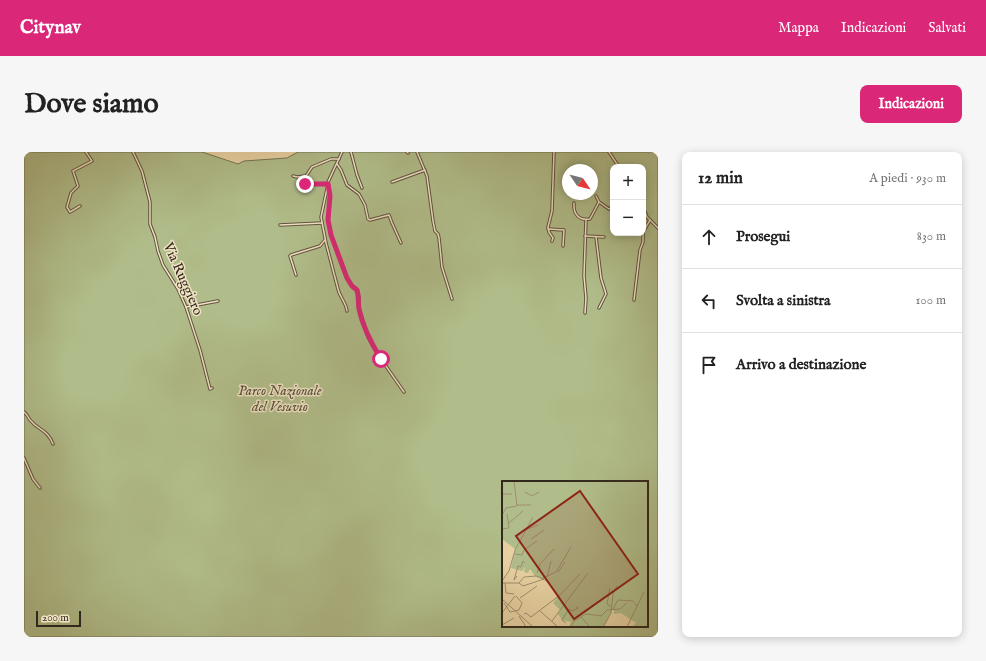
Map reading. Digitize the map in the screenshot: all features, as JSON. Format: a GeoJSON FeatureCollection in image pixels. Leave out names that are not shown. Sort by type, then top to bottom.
{"type":"FeatureCollection","features":[{"type":"Feature","properties":{"kind":"street"},"geometry":{"type":"LineString","coordinates":[[80,206],[70,212],[67,207],[71,193],[78,186],[74,171],[92,161],[86,152]]}},
{"type":"Feature","properties":{"kind":"street","name":"Via Ruggiero"},"geometry":{"type":"LineString","coordinates":[[133,152],[142,171],[150,202],[150,224],[158,251],[163,265],[186,307],[207,373],[210,388],[212,388]]}},
{"type":"Feature","properties":{"kind":"street"},"geometry":{"type":"LineString","coordinates":[[342,152],[328,184],[322,211],[322,223],[340,297],[346,303],[347,311]]}},
{"type":"Feature","properties":{"kind":"street"},"geometry":{"type":"LineString","coordinates":[[351,152],[362,188]]}},
{"type":"Feature","properties":{"kind":"street"},"geometry":{"type":"LineString","coordinates":[[417,152],[425,170],[428,182],[433,221],[435,231],[439,238],[442,267],[452,299]]}},
{"type":"Feature","properties":{"kind":"street"},"geometry":{"type":"LineString","coordinates":[[552,242],[553,238],[548,229],[552,211],[554,152]]}},
{"type":"Feature","properties":{"kind":"street"},"geometry":{"type":"LineString","coordinates":[[610,152],[617,164]]}},
{"type":"Feature","properties":{"kind":"street"},"geometry":{"type":"LineString","coordinates":[[293,176],[306,176],[312,167],[331,159],[339,160]]}},
{"type":"Feature","properties":{"kind":"street"},"geometry":{"type":"LineString","coordinates":[[337,164],[347,185],[358,194],[365,205],[368,219],[370,220],[389,215],[401,243]]}},
{"type":"Feature","properties":{"kind":"street"},"geometry":{"type":"LineString","coordinates":[[392,182],[425,170]]}},
{"type":"Feature","properties":{"kind":"street"},"geometry":{"type":"LineString","coordinates":[[305,184],[328,184]]}},
{"type":"Feature","properties":{"kind":"street"},"geometry":{"type":"LineString","coordinates":[[328,184],[330,196],[328,220],[330,230],[347,278],[352,286],[357,290],[359,297],[359,308],[368,337],[404,392]]}},
{"type":"Feature","properties":{"kind":"street"},"geometry":{"type":"LineString","coordinates":[[598,199],[609,209],[610,208]]}},
{"type":"Feature","properties":{"kind":"street"},"geometry":{"type":"LineString","coordinates":[[586,220],[590,219],[600,202]]}},
{"type":"Feature","properties":{"kind":"street"},"geometry":{"type":"LineString","coordinates":[[574,203],[576,213],[581,218],[586,220]]}},
{"type":"Feature","properties":{"kind":"street"},"geometry":{"type":"LineString","coordinates":[[646,215],[658,228]]}},
{"type":"Feature","properties":{"kind":"street"},"geometry":{"type":"LineString","coordinates":[[585,313],[586,301],[584,276],[586,220]]}},
{"type":"Feature","properties":{"kind":"street"},"geometry":{"type":"LineString","coordinates":[[634,300],[640,250],[643,242],[643,232],[650,220]]}},
{"type":"Feature","properties":{"kind":"street"},"geometry":{"type":"LineString","coordinates":[[280,225],[322,223]]}},
{"type":"Feature","properties":{"kind":"street"},"geometry":{"type":"LineString","coordinates":[[548,229],[564,230],[563,246]]}},
{"type":"Feature","properties":{"kind":"street"},"geometry":{"type":"LineString","coordinates":[[585,236],[604,237]]}},
{"type":"Feature","properties":{"kind":"street"},"geometry":{"type":"LineString","coordinates":[[596,236],[601,278],[606,294],[599,308]]}},
{"type":"Feature","properties":{"kind":"street"},"geometry":{"type":"LineString","coordinates":[[296,276],[290,256],[291,254],[320,246],[325,240]]}},
{"type":"Feature","properties":{"kind":"street"},"geometry":{"type":"LineString","coordinates":[[186,307],[218,301]]}},
{"type":"Feature","properties":{"kind":"street"},"geometry":{"type":"LineString","coordinates":[[24,412],[31,421],[50,436],[53,444]]}},
{"type":"Feature","properties":{"kind":"street"},"geometry":{"type":"LineString","coordinates":[[24,458],[33,479],[40,488]]}},
{"type":"Feature","properties":{"kind":"green space","name":"Parco Nazionale del Vesuvio"},"geometry":{"type":"Polygon","coordinates":[[[24,152],[202,152],[238,164],[244,161],[287,158],[298,152],[658,152],[658,637],[24,637],[24,152]]]}},
{"type":"Feature","properties":{"kind":"route"},"geometry":{"type":"LineString","coordinates":[[305,184],[328,184],[330,196],[328,220],[331,235],[347,278],[352,286],[357,288],[359,308],[364,326],[368,337],[381,359]]}}]}
